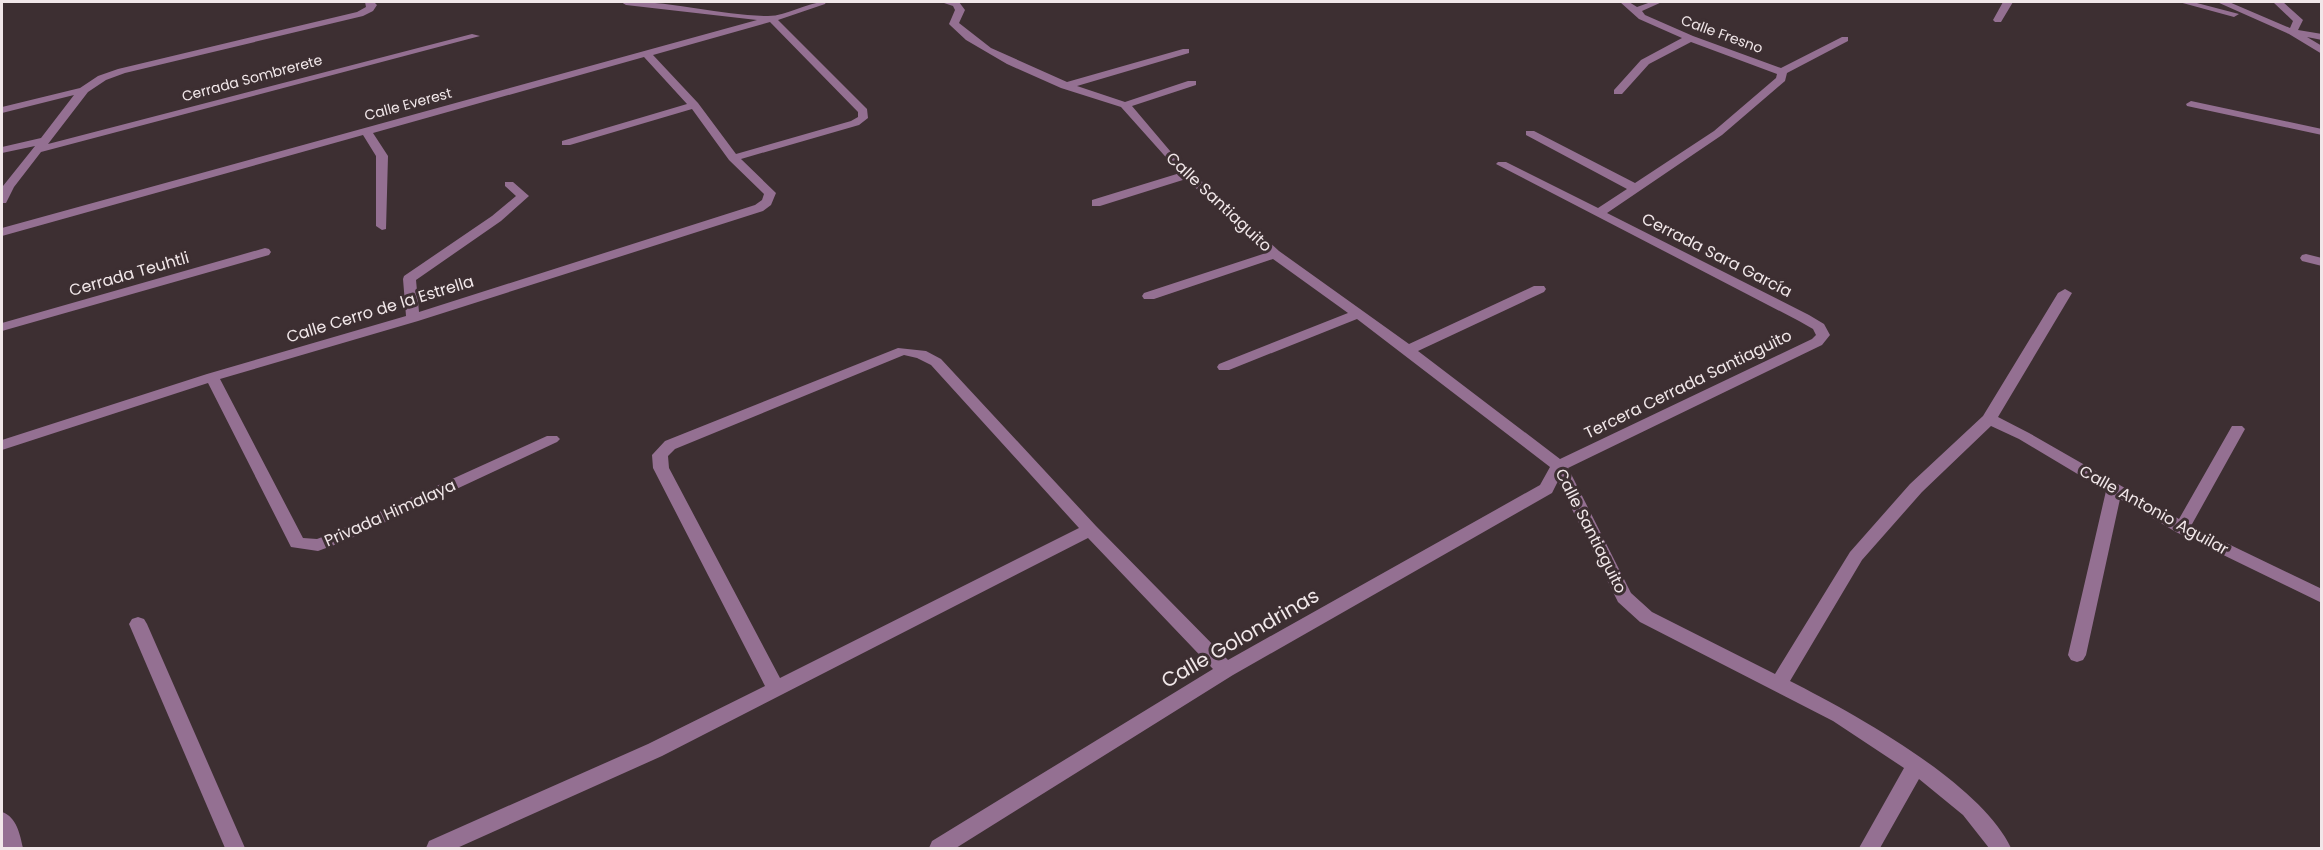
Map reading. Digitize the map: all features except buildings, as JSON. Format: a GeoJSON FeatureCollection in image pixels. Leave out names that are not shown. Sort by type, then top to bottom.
{"type":"FeatureCollection","features":[{"type":"Feature","properties":{"kind":"street"},"geometry":{"type":"LineString","coordinates":[[2,200],[9,186],[84,90],[102,78],[122,71],[360,14],[370,9],[372,5],[370,2]]}},
{"type":"Feature","properties":{"kind":"street"},"geometry":{"type":"LineString","coordinates":[[626,2],[771,19],[781,26],[863,111],[863,118],[855,123],[733,158],[694,105],[647,54]]}},
{"type":"Feature","properties":{"kind":"street","name":"Calle Everest"},"geometry":{"type":"LineString","coordinates":[[2,232],[647,54],[822,2]]}},
{"type":"Feature","properties":{"kind":"street"},"geometry":{"type":"LineString","coordinates":[[946,2],[956,4],[960,10],[954,24],[961,32],[1001,56],[1065,86],[1125,105],[1192,83]]}},
{"type":"Feature","properties":{"kind":"street","name":"Calle Fresno"},"geometry":{"type":"LineString","coordinates":[[1624,2],[1636,9],[1642,17],[1690,38],[1782,72]]}},
{"type":"Feature","properties":{"kind":"street"},"geometry":{"type":"LineString","coordinates":[[1636,9],[1658,2]]}},
{"type":"Feature","properties":{"kind":"street"},"geometry":{"type":"LineString","coordinates":[[1998,20],[2008,2]]}},
{"type":"Feature","properties":{"kind":"street"},"geometry":{"type":"LineString","coordinates":[[2184,2],[2266,21]]}},
{"type":"Feature","properties":{"kind":"street"},"geometry":{"type":"LineString","coordinates":[[2222,2],[2292,32],[2322,51]]}},
{"type":"Feature","properties":{"kind":"street"},"geometry":{"type":"LineString","coordinates":[[2278,2],[2298,20],[2292,32]]}},
{"type":"Feature","properties":{"kind":"street"},"geometry":{"type":"LineString","coordinates":[[2292,32],[2322,37]]}},
{"type":"Feature","properties":{"kind":"street","name":"Cerrada Sombrerete"},"geometry":{"type":"LineString","coordinates":[[37,150],[475,36]]}},
{"type":"Feature","properties":{"kind":"street"},"geometry":{"type":"LineString","coordinates":[[1618,92],[1646,62],[1690,38]]}},
{"type":"Feature","properties":{"kind":"street"},"geometry":{"type":"LineString","coordinates":[[1782,72],[1845,39]]}},
{"type":"Feature","properties":{"kind":"street"},"geometry":{"type":"LineString","coordinates":[[1065,86],[1186,51]]}},
{"type":"Feature","properties":{"kind":"street","name":"Cerrada Sara García"},"geometry":{"type":"LineString","coordinates":[[1599,213],[1718,133],[1781,79],[1782,72]]}},
{"type":"Feature","properties":{"kind":"street"},"geometry":{"type":"LineString","coordinates":[[2,110],[84,90]]}},
{"type":"Feature","properties":{"kind":"street"},"geometry":{"type":"LineString","coordinates":[[2192,104],[2322,132]]}},
{"type":"Feature","properties":{"kind":"street"},"geometry":{"type":"LineString","coordinates":[[566,143],[694,105]]}},
{"type":"Feature","properties":{"kind":"street","name":"Calle Santiaguito"},"geometry":{"type":"LineString","coordinates":[[1125,105],[1172,160],[1275,254],[1408,350],[1559,466],[1624,597],[1646,617],[1840,715],[1916,765],[1970,809],[2001,849]]}},
{"type":"Feature","properties":{"kind":"street"},"geometry":{"type":"LineString","coordinates":[[366,131],[382,156],[382,226]]}},
{"type":"Feature","properties":{"kind":"street"},"geometry":{"type":"LineString","coordinates":[[1530,133],[1637,189]]}},
{"type":"Feature","properties":{"kind":"street"},"geometry":{"type":"LineString","coordinates":[[2,150],[46,140]]}},
{"type":"Feature","properties":{"kind":"street","name":"Calle Cerro de la Estrella"},"geometry":{"type":"LineString","coordinates":[[2,445],[212,377],[413,318],[759,208],[767,202],[770,193],[733,158]]}},
{"type":"Feature","properties":{"kind":"street","name":"Cerrada Sara García"},"geometry":{"type":"LineString","coordinates":[[1502,164],[1819,327]]}},
{"type":"Feature","properties":{"kind":"street"},"geometry":{"type":"LineString","coordinates":[[1096,203],[1189,174]]}},
{"type":"Feature","properties":{"kind":"street"},"geometry":{"type":"LineString","coordinates":[[413,318],[409,279],[511,208],[523,196],[509,184]]}},
{"type":"Feature","properties":{"kind":"street","name":"Cerrada Teuhtli"},"geometry":{"type":"LineString","coordinates":[[2,327],[265,252]]}},
{"type":"Feature","properties":{"kind":"street"},"geometry":{"type":"LineString","coordinates":[[1149,296],[1275,254]]}},
{"type":"Feature","properties":{"kind":"street"},"geometry":{"type":"LineString","coordinates":[[2306,258],[2322,262]]}},
{"type":"Feature","properties":{"kind":"street"},"geometry":{"type":"LineString","coordinates":[[1408,350],[1539,289]]}},
{"type":"Feature","properties":{"kind":"street"},"geometry":{"type":"LineString","coordinates":[[1778,685],[1856,556],[1916,488],[1989,419],[2065,293]]}},
{"type":"Feature","properties":{"kind":"street"},"geometry":{"type":"LineString","coordinates":[[1224,367],[1358,314]]}},
{"type":"Feature","properties":{"kind":"street","name":"Tercera Cerrada Santiaguito"},"geometry":{"type":"LineString","coordinates":[[1559,466],[1817,342],[1822,335],[1819,327]]}},
{"type":"Feature","properties":{"kind":"street"},"geometry":{"type":"LineString","coordinates":[[775,687],[661,468],[660,455],[670,445],[903,351],[921,354],[936,362],[1090,530],[1226,670]]}},
{"type":"Feature","properties":{"kind":"street","name":"Privada Himalaya"},"geometry":{"type":"LineString","coordinates":[[212,377],[297,543],[318,545],[339,537],[552,439]]}},
{"type":"Feature","properties":{"kind":"street","name":"Calle Antonio Aguilar"},"geometry":{"type":"LineString","coordinates":[[1989,419],[2024,436],[2182,528],[2322,597]]}},
{"type":"Feature","properties":{"kind":"street"},"geometry":{"type":"LineString","coordinates":[[2182,528],[2237,429]]}},
{"type":"Feature","properties":{"kind":"street","name":"Calle Golondrinas"},"geometry":{"type":"LineString","coordinates":[[939,849],[1226,670],[1546,489],[1559,466]]}},
{"type":"Feature","properties":{"kind":"street"},"geometry":{"type":"LineString","coordinates":[[2077,655],[2115,488]]}},
{"type":"Feature","properties":{"kind":"street"},"geometry":{"type":"LineString","coordinates":[[436,849],[655,750],[775,687],[1090,530]]}},
{"type":"Feature","properties":{"kind":"street"},"geometry":{"type":"LineString","coordinates":[[138,624],[235,849]]}},
{"type":"Feature","properties":{"kind":"street"},"geometry":{"type":"LineString","coordinates":[[1869,849],[1916,765]]}},
{"type":"Feature","properties":{"kind":"street"},"geometry":{"type":"LineString","coordinates":[[2,821],[8,830],[13,849]]}}]}
